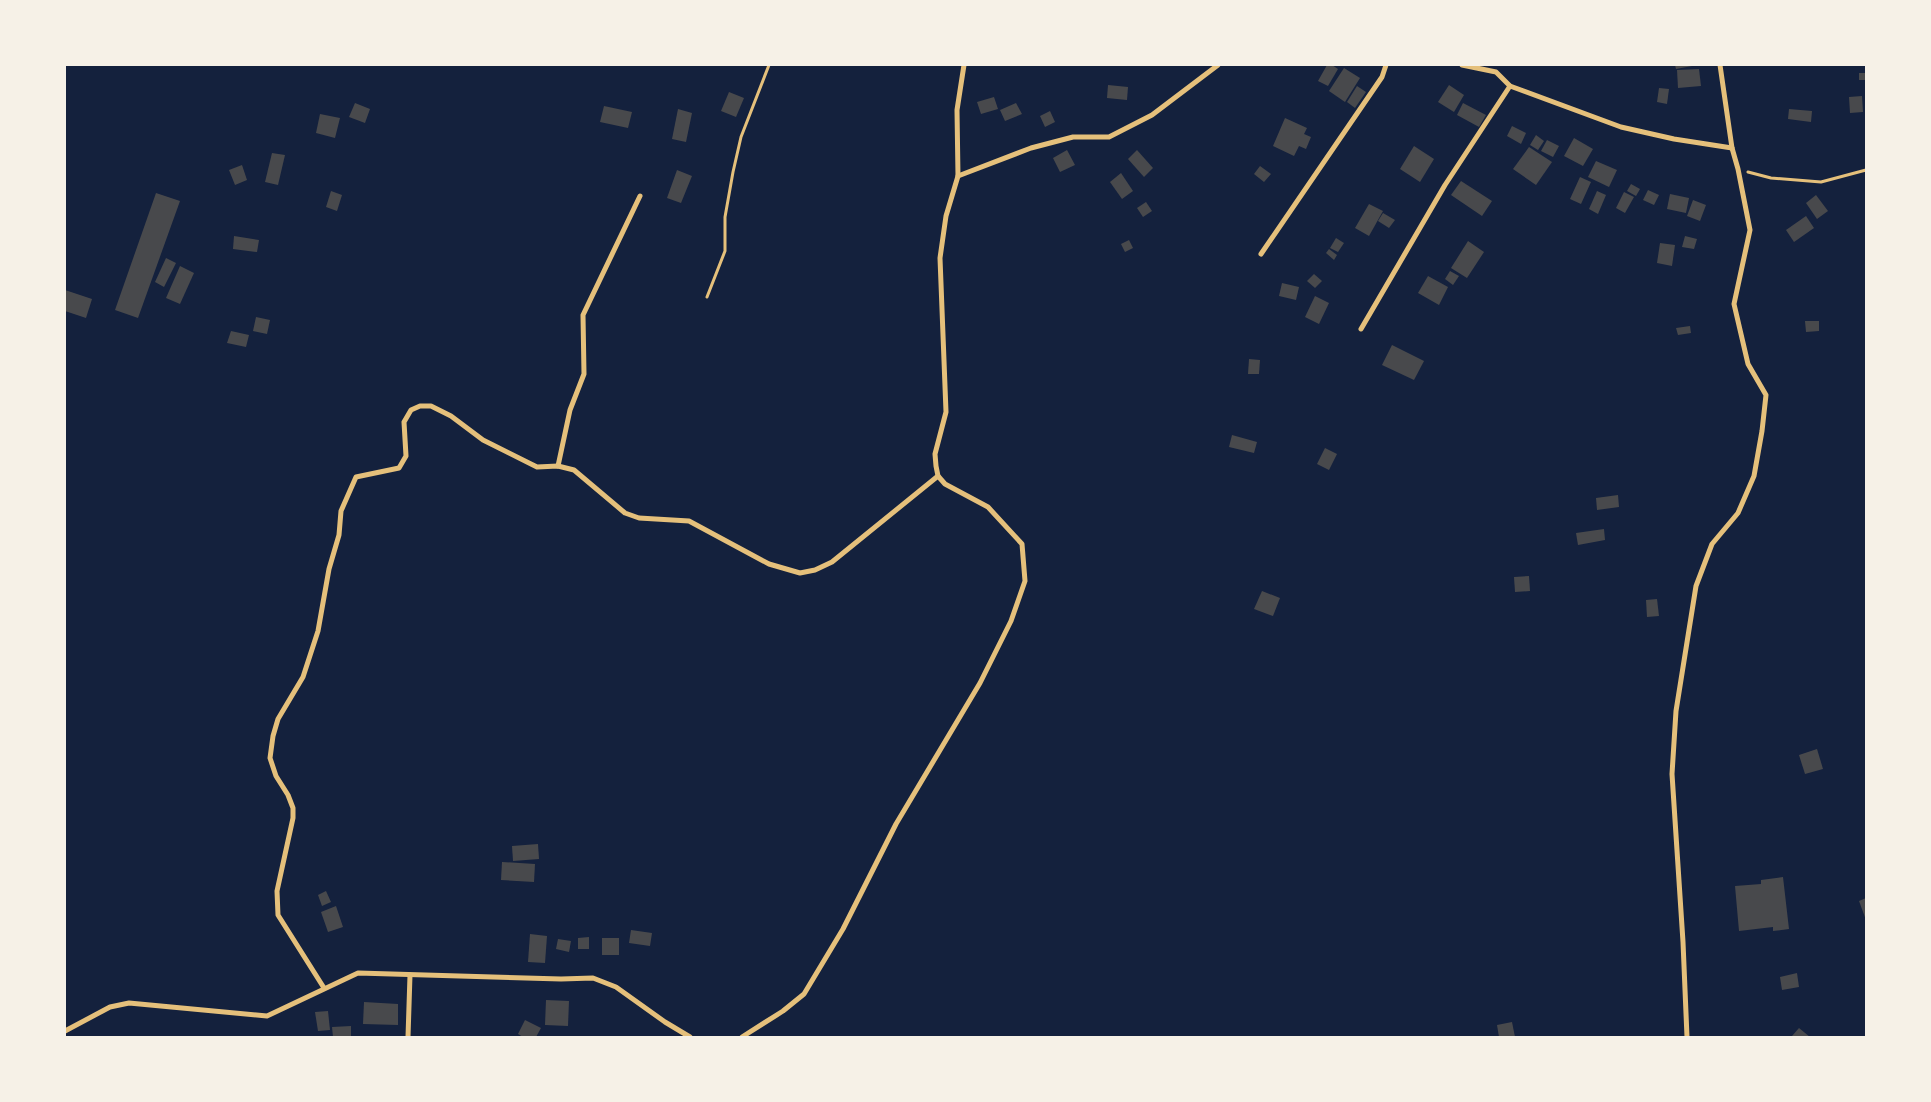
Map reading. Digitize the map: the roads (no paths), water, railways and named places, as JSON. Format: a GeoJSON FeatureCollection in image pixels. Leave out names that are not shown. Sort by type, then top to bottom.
{"type":"FeatureCollection","features":[{"type":"Feature","properties":{"kind":"street"},"geometry":{"type":"LineString","coordinates":[[742,1037],[783,1011],[804,994],[843,929],[896,824],[980,683],[1011,621],[1025,580],[1022,544],[988,506],[945,484],[938,476],[936,454],[946,412],[940,258],[946,216],[958,176],[957,110],[964,65]]}},
{"type":"Feature","properties":{"kind":"street"},"geometry":{"type":"LineString","coordinates":[[958,176],[1031,148],[1073,137],[1109,137],[1152,115],[1218,65]]}},
{"type":"Feature","properties":{"kind":"street"},"geometry":{"type":"LineString","coordinates":[[1260,254],[1382,77],[1386,65]]}},
{"type":"Feature","properties":{"kind":"street"},"geometry":{"type":"LineString","coordinates":[[1462,65],[1496,72],[1510,86],[1621,127],[1674,139],[1732,148]]}},
{"type":"Feature","properties":{"kind":"street"},"geometry":{"type":"LineString","coordinates":[[1687,1037],[1672,774],[1676,711],[1696,586],[1712,544],[1738,513],[1754,476],[1762,432],[1766,394],[1748,364],[1734,304],[1750,230],[1732,148],[1720,65]]}},
{"type":"Feature","properties":{"kind":"street"},"geometry":{"type":"LineString","coordinates":[[1361,330],[1445,185],[1510,86]]}},
{"type":"Feature","properties":{"kind":"street"},"geometry":{"type":"LineString","coordinates":[[558,466],[570,410],[584,374],[583,315],[640,196]]}},
{"type":"Feature","properties":{"kind":"street"},"geometry":{"type":"LineString","coordinates":[[324,988],[278,915],[277,891],[293,818],[293,808],[288,794],[276,776],[270,758],[273,736],[278,719],[303,677],[318,631],[329,569],[339,535],[341,511],[356,477],[399,468],[403,463],[406,456],[404,422],[411,410],[420,406],[431,406],[451,416],[483,440],[537,467],[558,466],[574,470],[625,513],[639,518],[689,521],[769,564],[800,573],[815,570],[832,562],[938,476]]}},
{"type":"Feature","properties":{"kind":"street"},"geometry":{"type":"LineString","coordinates":[[65,1031],[110,1007],[129,1003],[267,1016],[324,988],[358,974],[561,979],[593,978],[616,987],[664,1022],[690,1037]]}},
{"type":"Feature","properties":{"kind":"street"},"geometry":{"type":"LineString","coordinates":[[408,1037],[410,975]]}}]}
